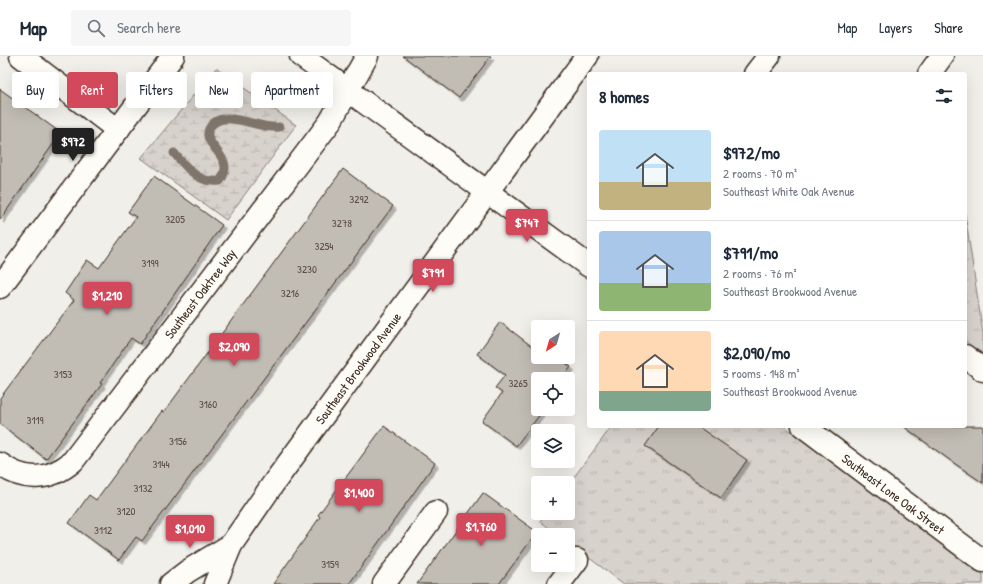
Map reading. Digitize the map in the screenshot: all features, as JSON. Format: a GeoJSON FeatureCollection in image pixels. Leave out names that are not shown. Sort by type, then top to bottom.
{"type":"FeatureCollection","features":[{"type":"Feature","properties":{"kind":"street"},"geometry":{"type":"LineString","coordinates":[[21,56],[118,130]]}},
{"type":"Feature","properties":{"kind":"street"},"geometry":{"type":"LineString","coordinates":[[0,288],[172,56]]}},
{"type":"Feature","properties":{"kind":"street"},"geometry":{"type":"LineString","coordinates":[[301,56],[587,265]]}},
{"type":"Feature","properties":{"kind":"street","name":"Southeast Oaktree Way"},"geometry":{"type":"LineString","coordinates":[[0,464],[23,476],[37,477],[58,472],[73,461],[330,122],[367,56]]}},
{"type":"Feature","properties":{"kind":"street","name":"Southeast Brookwood Avenue"},"geometry":{"type":"LineString","coordinates":[[215,584],[231,545],[486,192],[587,56]]}},
{"type":"Feature","properties":{"kind":"street"},"geometry":{"type":"LineString","coordinates":[[756,72],[768,56]]}},
{"type":"Feature","properties":{"kind":"street"},"geometry":{"type":"LineString","coordinates":[[930,72],[942,56]]}},
{"type":"Feature","properties":{"kind":"street"},"geometry":{"type":"LineString","coordinates":[[967,358],[983,370]]}},
{"type":"Feature","properties":{"kind":"street","name":"Southeast Lone Oak Street"},"geometry":{"type":"LineString","coordinates":[[806,428],[983,562]]}},
{"type":"Feature","properties":{"kind":"street"},"geometry":{"type":"LineString","coordinates":[[384,584],[436,512]]}},
{"type":"Feature","properties":{"kind":"street","name":"Southeast Brookwood Avenue"},"geometry":{"type":"LineString","coordinates":[[171,584],[188,571],[231,545]]}},
{"type":"Feature","properties":{"kind":"street"},"geometry":{"type":"LineString","coordinates":[[559,584],[577,560]]}},
{"type":"Feature","properties":{"kind":"green space"},"geometry":{"type":"Polygon","coordinates":[[[216,68],[222,72],[213,72],[216,68]]]}},
{"type":"Feature","properties":{"kind":"green space"},"geometry":{"type":"Polygon","coordinates":[[[243,87],[251,93],[251,108],[272,108],[296,125],[226,220],[141,158],[183,108],[187,108],[187,103],[195,93],[195,108],[243,108],[243,87]]]}},
{"type":"Feature","properties":{"kind":"green space"},"geometry":{"type":"Polygon","coordinates":[[[967,227],[983,334],[983,350],[981,353],[967,342],[967,227]]]}},
{"type":"Feature","properties":{"kind":"green space"},"geometry":{"type":"Polygon","coordinates":[[[611,428],[787,428],[983,574],[983,584],[624,584],[575,547],[575,528],[549,528],[540,521],[575,520],[575,476],[611,428]]]}},
{"type":"Feature","properties":{"kind":"building"},"geometry":{"type":"Polygon","coordinates":[[[403,56],[491,56],[459,98],[403,56]]]}},
{"type":"Feature","properties":{"kind":"building"},"geometry":{"type":"Polygon","coordinates":[[[0,89],[12,98],[12,108],[26,108],[61,133],[0,220],[0,89]]]}},
{"type":"Feature","properties":{"kind":"building"},"geometry":{"type":"Polygon","coordinates":[[[343,169],[393,206],[142,541],[136,537],[119,560],[69,523],[89,495],[96,500],[162,411],[164,412],[343,169]]]}},
{"type":"Feature","properties":{"kind":"building"},"geometry":{"type":"Polygon","coordinates":[[[154,176],[222,225],[140,344],[131,338],[100,383],[102,384],[46,459],[0,424],[0,398],[74,300],[65,293],[87,260],[99,268],[136,217],[128,212],[154,176]]]}},
{"type":"Feature","properties":{"kind":"building"},"geometry":{"type":"Polygon","coordinates":[[[500,322],[531,346],[531,364],[567,364],[571,367],[567,372],[531,372],[531,416],[539,416],[531,424],[531,426],[516,446],[482,421],[502,393],[495,388],[505,375],[477,354],[500,322]]]}},
{"type":"Feature","properties":{"kind":"building"},"geometry":{"type":"Polygon","coordinates":[[[384,426],[435,463],[349,584],[273,584],[320,517],[318,515],[384,426]]]}},
{"type":"Feature","properties":{"kind":"building"},"geometry":{"type":"Polygon","coordinates":[[[967,426],[983,426],[983,483],[906,428],[967,428],[967,426]]]}},
{"type":"Feature","properties":{"kind":"building"},"geometry":{"type":"Polygon","coordinates":[[[658,428],[700,428],[747,460],[721,498],[645,446],[658,428]]]}},
{"type":"Feature","properties":{"kind":"building"},"geometry":{"type":"Polygon","coordinates":[[[483,493],[531,528],[531,540],[499,584],[417,584],[483,493]]]}},
{"type":"Feature","properties":{"kind":"waterway"},"geometry":{"type":"LineString","coordinates":[[174,153],[194,174],[206,180],[220,181],[224,173],[225,165],[210,141],[208,135],[209,129],[215,122],[222,119],[232,119],[242,120],[262,126],[279,127]]}}]}
